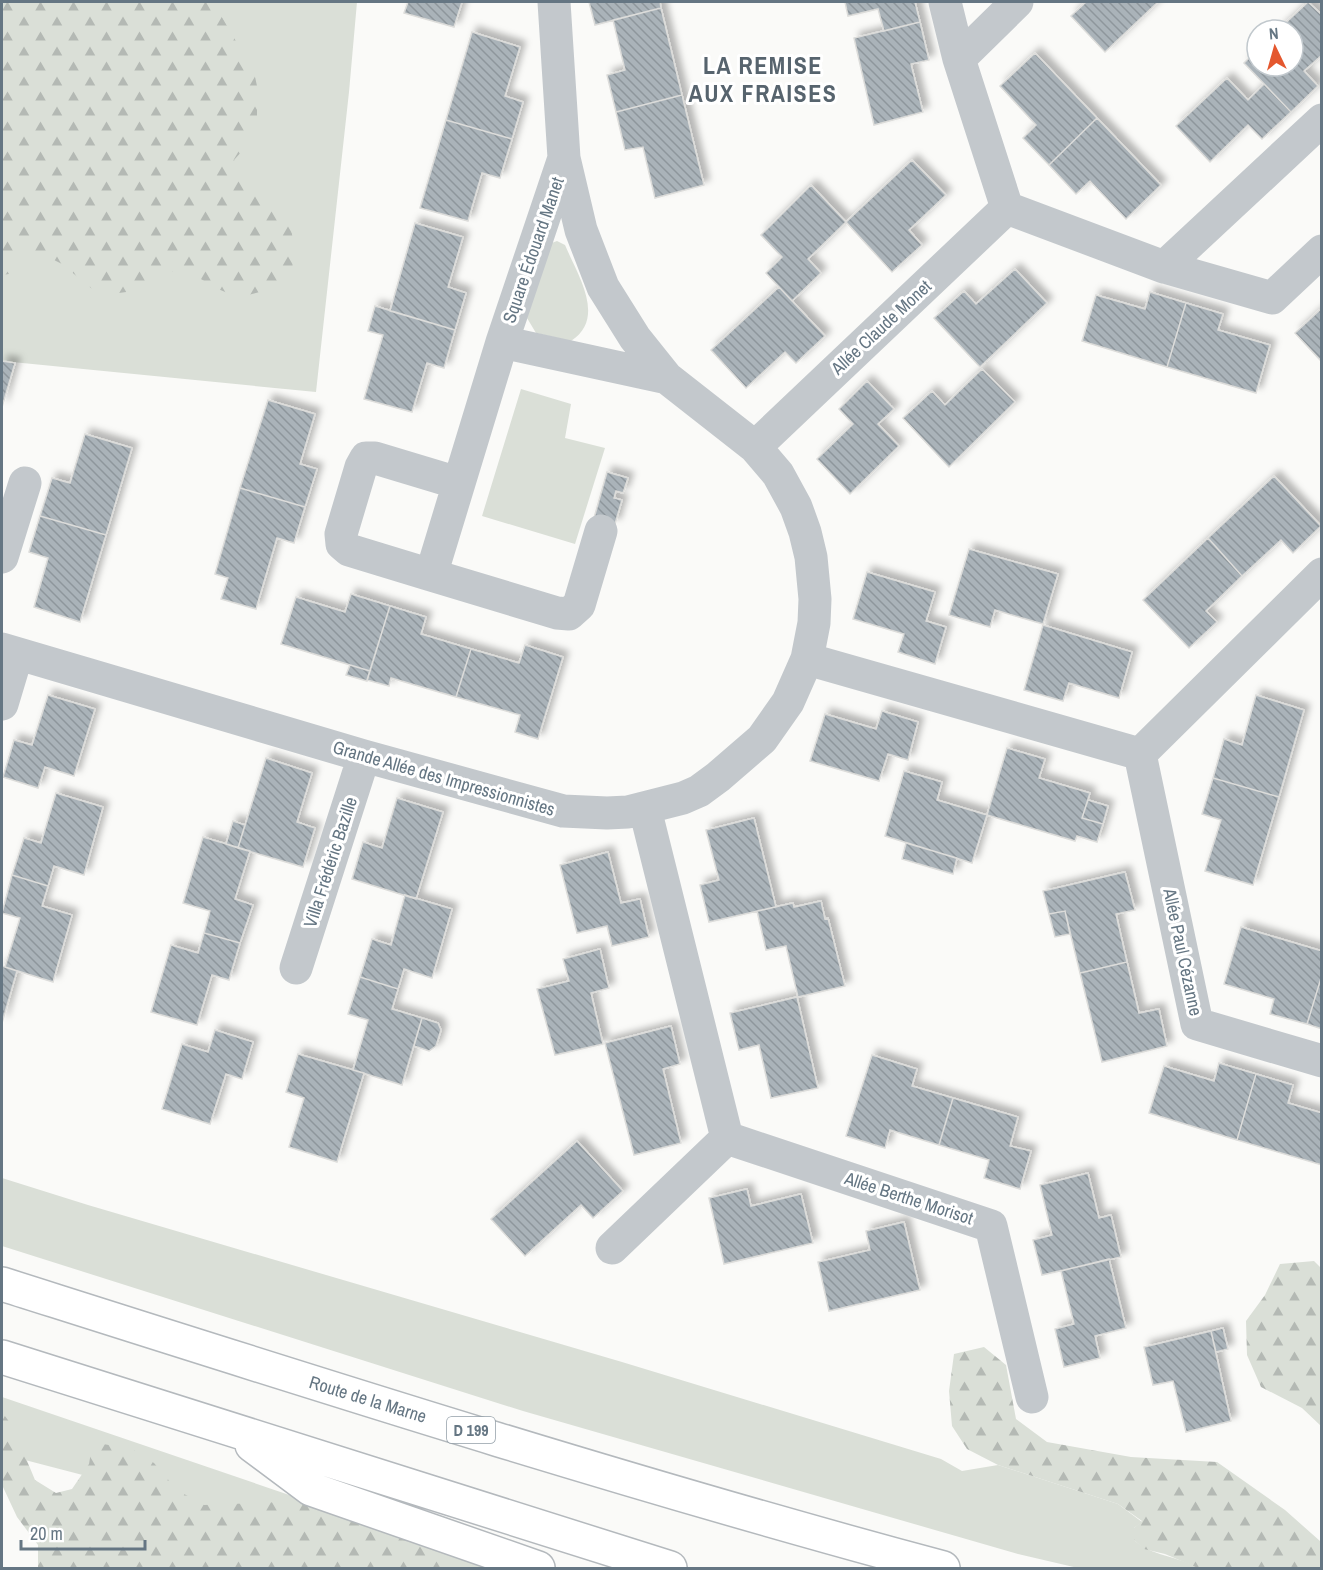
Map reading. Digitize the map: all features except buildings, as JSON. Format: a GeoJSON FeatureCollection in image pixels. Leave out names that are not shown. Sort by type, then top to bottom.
{"type":"FeatureCollection","features":[{"type":"Feature","properties":{"kind":"highway","name":"Route de la Marne"},"geometry":{"type":"LineString","coordinates":[[2,1284],[760,1518],[943,1569]]}},
{"type":"Feature","properties":{"kind":"highway"},"geometry":{"type":"LineString","coordinates":[[2,1357],[670,1569]]}},
{"type":"Feature","properties":{"kind":"highway"},"geometry":{"type":"LineString","coordinates":[[231,1430],[311,1490],[538,1569]]}},
{"type":"Feature","properties":{"kind":"street","name":"Grande Allée des Impressionnistes"},"geometry":{"type":"LineString","coordinates":[[9,651],[364,756],[550,808],[607,813],[645,808],[672,801],[699,791],[737,762],[762,739],[788,702],[807,659],[814,623],[815,599],[811,557],[805,532],[796,507],[778,474],[754,447],[667,378],[635,338],[603,287],[581,230],[564,158],[554,2]]}},
{"type":"Feature","properties":{"kind":"street"},"geometry":{"type":"LineString","coordinates":[[945,2],[959,58],[1007,208],[1164,267],[1272,298],[1322,251]]}},
{"type":"Feature","properties":{"kind":"street"},"geometry":{"type":"LineString","coordinates":[[959,58],[1017,2]]}},
{"type":"Feature","properties":{"kind":"street"},"geometry":{"type":"LineString","coordinates":[[1164,267],[1321,121]]}},
{"type":"Feature","properties":{"kind":"street","name":"Square Édouard Manet"},"geometry":{"type":"LineString","coordinates":[[431,575],[502,342],[564,158]]}},
{"type":"Feature","properties":{"kind":"street","name":"Allée Claude Monet"},"geometry":{"type":"LineString","coordinates":[[754,447],[1007,208]]}},
{"type":"Feature","properties":{"kind":"street","name":"Square Édouard Manet"},"geometry":{"type":"LineString","coordinates":[[502,342],[667,378]]}},
{"type":"Feature","properties":{"kind":"street"},"geometry":{"type":"LineString","coordinates":[[458,483],[375,458],[366,458],[341,534],[342,544],[349,550],[557,613],[569,614],[579,605],[602,531]]}},
{"type":"Feature","properties":{"kind":"street"},"geometry":{"type":"LineString","coordinates":[[2,557],[25,483]]}},
{"type":"Feature","properties":{"kind":"street"},"geometry":{"type":"LineString","coordinates":[[807,659],[1140,754],[1322,574]]}},
{"type":"Feature","properties":{"kind":"street"},"geometry":{"type":"LineString","coordinates":[[2,704],[9,651]]}},
{"type":"Feature","properties":{"kind":"street","name":"Allée Paul Cézanne"},"geometry":{"type":"LineString","coordinates":[[1140,754],[1197,1023],[1322,1061]]}},
{"type":"Feature","properties":{"kind":"street","name":"Villa Frédéric Bazille"},"geometry":{"type":"LineString","coordinates":[[296,968],[364,756]]}},
{"type":"Feature","properties":{"kind":"street"},"geometry":{"type":"LineString","coordinates":[[612,1248],[728,1138],[645,808]]}},
{"type":"Feature","properties":{"kind":"street","name":"Allée Berthe Morisot"},"geometry":{"type":"LineString","coordinates":[[728,1138],[991,1226],[1032,1397]]}},
{"type":"Feature","properties":{"kind":"green space"},"geometry":{"type":"Polygon","coordinates":[[[2,2],[357,2],[316,392],[2,361],[2,2]]]}},
{"type":"Feature","properties":{"kind":"green space"},"geometry":{"type":"Polygon","coordinates":[[[2,2],[213,2],[254,72],[257,86],[257,119],[243,150],[234,160],[242,173],[260,184],[291,228],[294,247],[292,273],[282,286],[248,295],[230,294],[180,269],[161,276],[134,291],[111,294],[92,289],[62,264],[46,256],[30,252],[20,255],[9,274],[2,275],[2,2]]]}},
{"type":"Feature","properties":{"kind":"green space"},"geometry":{"type":"Polygon","coordinates":[[[557,241],[565,245],[582,282],[588,308],[587,320],[582,331],[571,341],[536,333],[527,318],[549,244],[557,241]]]}},
{"type":"Feature","properties":{"kind":"green space"},"geometry":{"type":"Polygon","coordinates":[[[521,389],[571,404],[565,438],[605,448],[575,544],[482,516],[521,389]]]}},
{"type":"Feature","properties":{"kind":"green space"},"geometry":{"type":"Polygon","coordinates":[[[2,1178],[941,1459],[962,1471],[998,1465],[1118,1504],[1142,1522],[1134,1528],[1134,1540],[1156,1553],[1198,1568],[1078,1568],[1018,1554],[523,1411],[2,1246],[2,1178]]]}},
{"type":"Feature","properties":{"kind":"green space"},"geometry":{"type":"Polygon","coordinates":[[[1314,1261],[1322,1269],[1321,1426],[1302,1408],[1261,1387],[1247,1355],[1246,1321],[1265,1295],[1280,1264],[1314,1261]]]}},
{"type":"Feature","properties":{"kind":"green space"},"geometry":{"type":"Polygon","coordinates":[[[984,1347],[1006,1365],[1016,1419],[1047,1442],[1131,1457],[1217,1462],[1285,1510],[1320,1541],[1321,1568],[1198,1568],[1165,1554],[1144,1549],[1134,1540],[1134,1528],[1142,1521],[1118,1504],[998,1465],[967,1449],[952,1426],[949,1391],[954,1354],[984,1347]]]}},
{"type":"Feature","properties":{"kind":"green space"},"geometry":{"type":"Polygon","coordinates":[[[2,1397],[395,1531],[495,1568],[316,1568],[121,1485],[2,1454],[2,1397]]]}},
{"type":"Feature","properties":{"kind":"green space"},"geometry":{"type":"Polygon","coordinates":[[[2,1412],[13,1427],[35,1480],[56,1493],[72,1489],[89,1464],[91,1452],[103,1444],[132,1449],[154,1463],[177,1490],[204,1505],[306,1501],[395,1531],[458,1568],[38,1568],[38,1545],[17,1517],[3,1487],[2,1412]]]}},
{"type":"Feature","properties":{"kind":"district","name":"LA REMISE AUX FRAISES"},"geometry":{"type":"Point","coordinates":[763,79]}}]}
